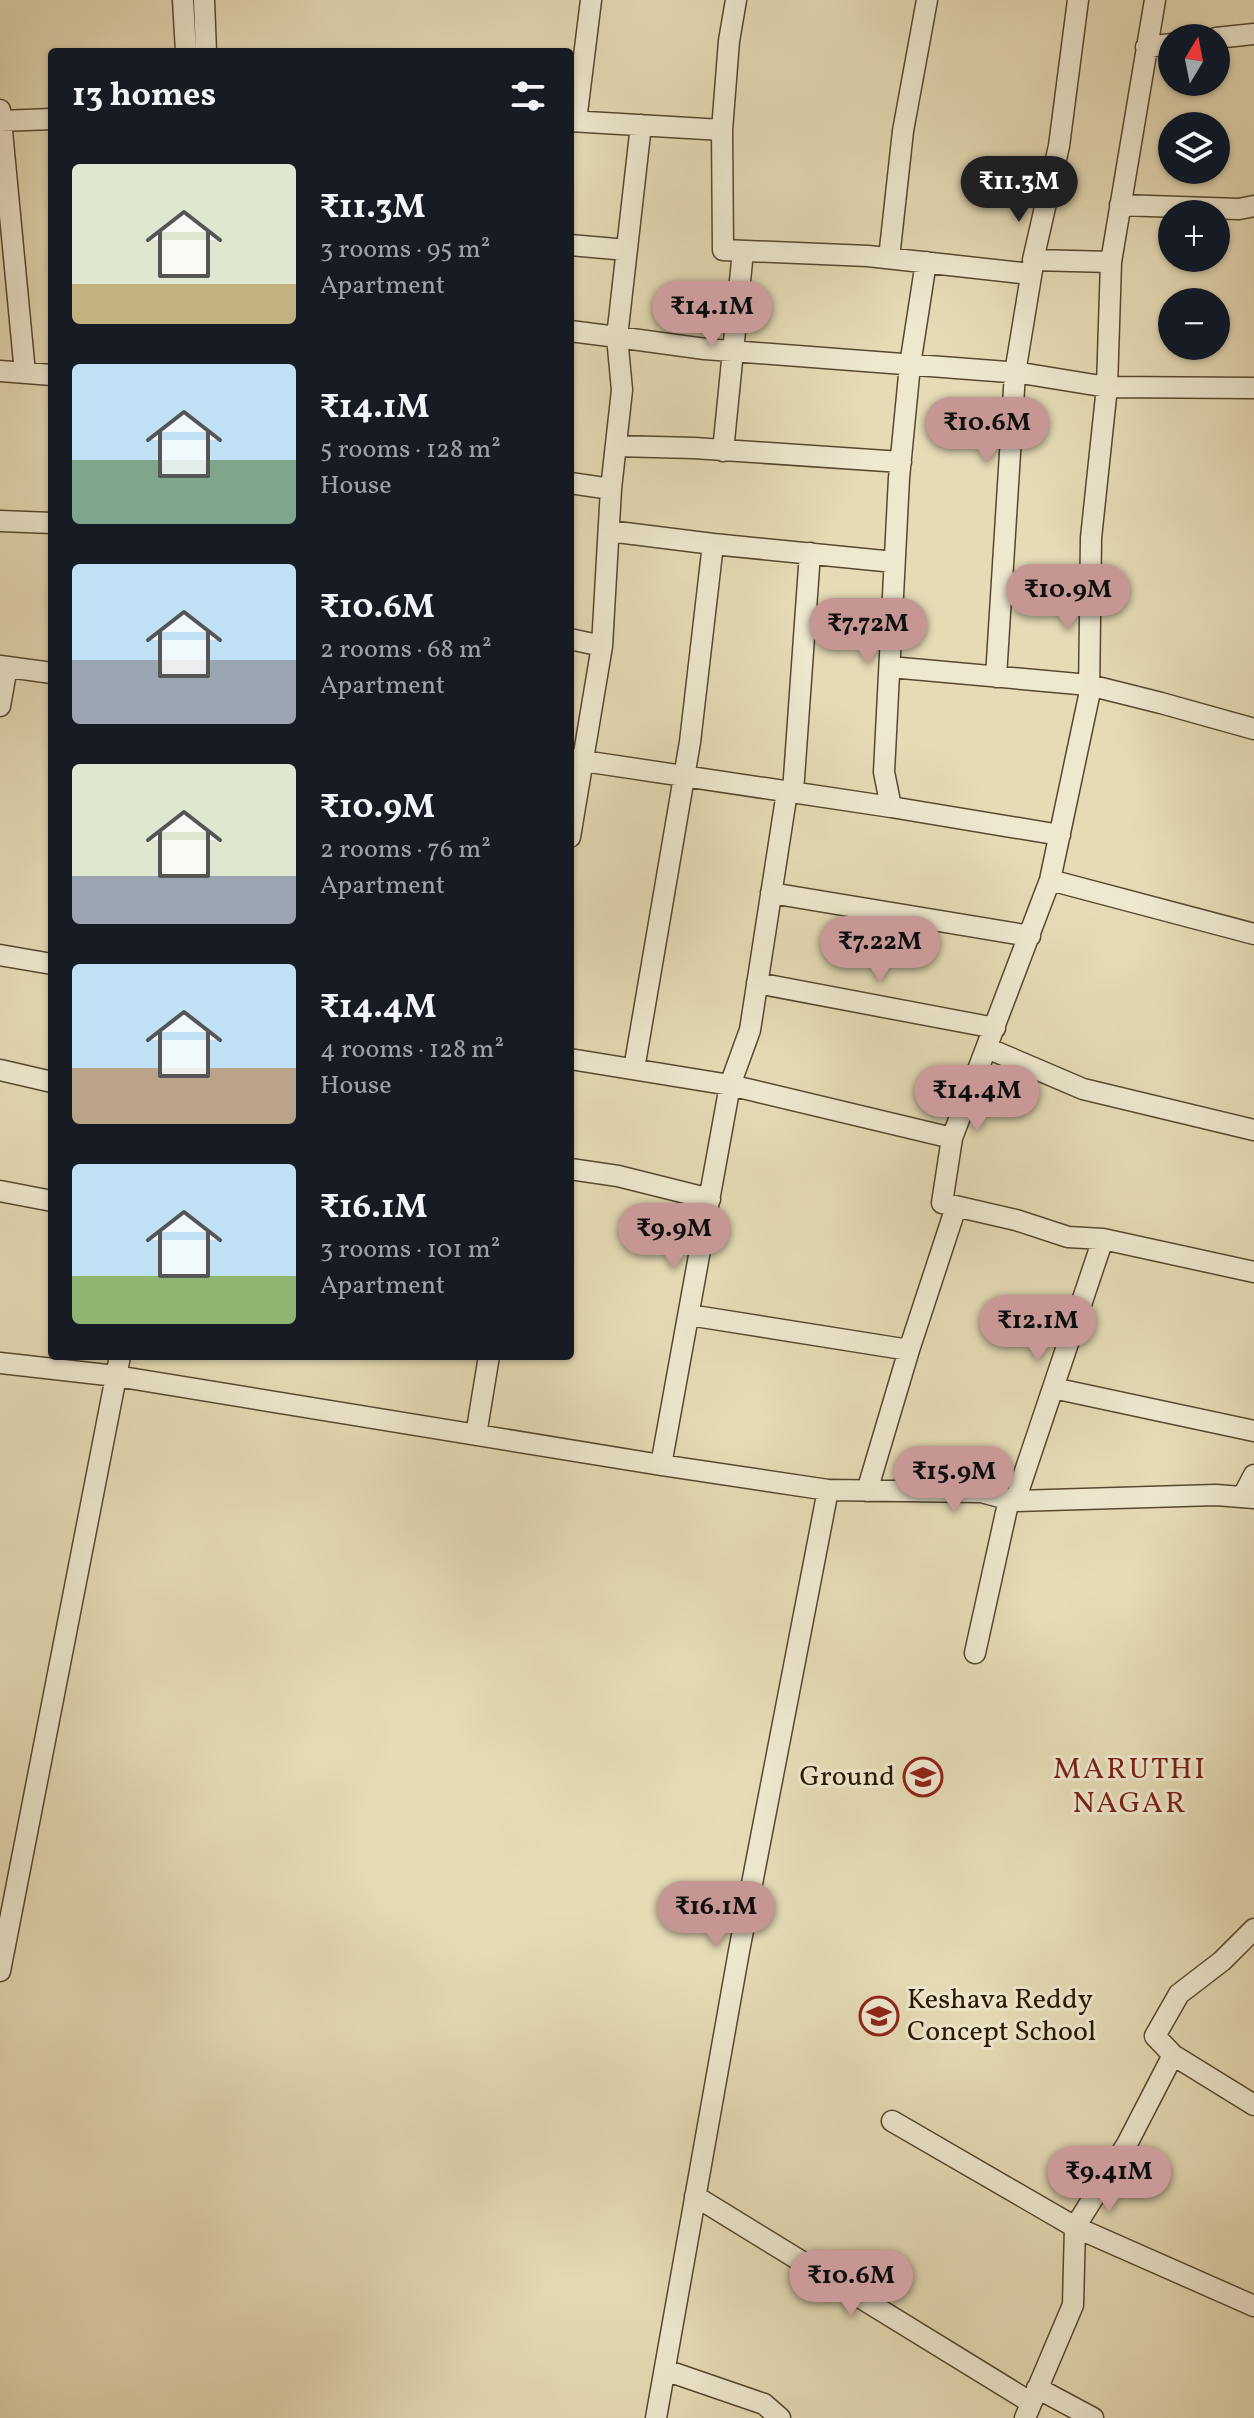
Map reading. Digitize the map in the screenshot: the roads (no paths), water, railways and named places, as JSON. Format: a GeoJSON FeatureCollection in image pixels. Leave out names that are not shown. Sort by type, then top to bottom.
{"type":"FeatureCollection","features":[{"type":"Feature","properties":{"kind":"street"},"geometry":{"type":"LineString","coordinates":[[183,0],[186,48]]}},
{"type":"Feature","properties":{"kind":"street"},"geometry":{"type":"LineString","coordinates":[[204,0],[206,48]]}},
{"type":"Feature","properties":{"kind":"street"},"geometry":{"type":"LineString","coordinates":[[574,114],[591,0]]}},
{"type":"Feature","properties":{"kind":"street"},"geometry":{"type":"LineString","coordinates":[[736,0],[729,41],[722,130],[723,250],[1032,267],[1111,262]]}},
{"type":"Feature","properties":{"kind":"street"},"geometry":{"type":"LineString","coordinates":[[889,258],[903,131],[927,0]]}},
{"type":"Feature","properties":{"kind":"street"},"geometry":{"type":"LineString","coordinates":[[996,677],[1015,373],[1032,267],[1059,146],[1078,0]]}},
{"type":"Feature","properties":{"kind":"street"},"geometry":{"type":"LineString","coordinates":[[1155,0],[1111,262],[1107,387],[1091,538],[1089,696],[1050,880],[952,1138],[942,1203],[1016,1220],[1068,1237],[1103,1239],[1254,1272]]}},
{"type":"Feature","properties":{"kind":"street"},"geometry":{"type":"LineString","coordinates":[[1230,37],[1254,34]]}},
{"type":"Feature","properties":{"kind":"street"},"geometry":{"type":"LineString","coordinates":[[1146,47],[1158,46]]}},
{"type":"Feature","properties":{"kind":"street"},"geometry":{"type":"LineString","coordinates":[[0,110],[25,373]]}},
{"type":"Feature","properties":{"kind":"street"},"geometry":{"type":"LineString","coordinates":[[0,121],[48,119]]}},
{"type":"Feature","properties":{"kind":"street"},"geometry":{"type":"LineString","coordinates":[[574,121],[722,130]]}},
{"type":"Feature","properties":{"kind":"street"},"geometry":{"type":"LineString","coordinates":[[574,786],[576,760],[602,646],[611,489],[622,390],[617,337],[641,125]]}},
{"type":"Feature","properties":{"kind":"street"},"geometry":{"type":"LineString","coordinates":[[1120,205],[1239,209],[1254,206]]}},
{"type":"Feature","properties":{"kind":"street"},"geometry":{"type":"LineString","coordinates":[[574,245],[627,250]]}},
{"type":"Feature","properties":{"kind":"street"},"geometry":{"type":"LineString","coordinates":[[723,451],[743,251]]}},
{"type":"Feature","properties":{"kind":"street"},"geometry":{"type":"LineString","coordinates":[[891,807],[884,772],[894,562],[910,365],[926,262]]}},
{"type":"Feature","properties":{"kind":"street"},"geometry":{"type":"LineString","coordinates":[[574,332],[734,351],[1015,373],[1107,387],[1254,388]]}},
{"type":"Feature","properties":{"kind":"street"},"geometry":{"type":"LineString","coordinates":[[0,371],[48,375]]}},
{"type":"Feature","properties":{"kind":"street"},"geometry":{"type":"LineString","coordinates":[[616,446],[901,462]]}},
{"type":"Feature","properties":{"kind":"street"},"geometry":{"type":"LineString","coordinates":[[574,484],[611,489]]}},
{"type":"Feature","properties":{"kind":"street"},"geometry":{"type":"LineString","coordinates":[[0,521],[48,523]]}},
{"type":"Feature","properties":{"kind":"street"},"geometry":{"type":"LineString","coordinates":[[609,531],[894,562]]}},
{"type":"Feature","properties":{"kind":"street"},"geometry":{"type":"LineString","coordinates":[[634,1069],[684,776],[713,544]]}},
{"type":"Feature","properties":{"kind":"street"},"geometry":{"type":"LineString","coordinates":[[661,1465],[730,1085],[750,1030],[790,792],[810,553]]}},
{"type":"Feature","properties":{"kind":"street"},"geometry":{"type":"LineString","coordinates":[[574,640],[602,646]]}},
{"type":"Feature","properties":{"kind":"street"},"geometry":{"type":"LineString","coordinates":[[0,706],[3,666],[48,672]]}},
{"type":"Feature","properties":{"kind":"street"},"geometry":{"type":"LineString","coordinates":[[890,667],[1089,685],[1254,729]]}},
{"type":"Feature","properties":{"kind":"street"},"geometry":{"type":"LineString","coordinates":[[576,760],[1060,835]]}},
{"type":"Feature","properties":{"kind":"street"},"geometry":{"type":"LineString","coordinates":[[1050,880],[1254,934]]}},
{"type":"Feature","properties":{"kind":"street"},"geometry":{"type":"LineString","coordinates":[[771,893],[1030,936]]}},
{"type":"Feature","properties":{"kind":"street"},"geometry":{"type":"LineString","coordinates":[[0,955],[48,958]]}},
{"type":"Feature","properties":{"kind":"street"},"geometry":{"type":"LineString","coordinates":[[757,983],[995,1028]]}},
{"type":"Feature","properties":{"kind":"street"},"geometry":{"type":"LineString","coordinates":[[987,1048],[1083,1089],[1254,1130]]}},
{"type":"Feature","properties":{"kind":"street"},"geometry":{"type":"LineString","coordinates":[[574,1060],[730,1085],[952,1138]]}},
{"type":"Feature","properties":{"kind":"street"},"geometry":{"type":"LineString","coordinates":[[0,1070],[48,1081]]}},
{"type":"Feature","properties":{"kind":"street"},"geometry":{"type":"LineString","coordinates":[[574,1170],[618,1176],[710,1199]]}},
{"type":"Feature","properties":{"kind":"street"},"geometry":{"type":"LineString","coordinates":[[0,1191],[48,1200]]}},
{"type":"Feature","properties":{"kind":"street"},"geometry":{"type":"LineString","coordinates":[[867,1491],[956,1207]]}},
{"type":"Feature","properties":{"kind":"street"},"geometry":{"type":"LineString","coordinates":[[975,1653],[1012,1500],[1103,1239]]}},
{"type":"Feature","properties":{"kind":"street"},"geometry":{"type":"LineString","coordinates":[[689,1315],[909,1350]]}},
{"type":"Feature","properties":{"kind":"street"},"geometry":{"type":"LineString","coordinates":[[476,1435],[488,1360]]}},
{"type":"Feature","properties":{"kind":"street"},"geometry":{"type":"LineString","coordinates":[[0,1363],[118,1366],[476,1435],[828,1490],[981,1492],[1012,1500],[1216,1495],[1248,1497],[1254,1475]]}},
{"type":"Feature","properties":{"kind":"street"},"geometry":{"type":"LineString","coordinates":[[0,1971],[118,1366]]}},
{"type":"Feature","properties":{"kind":"street"},"geometry":{"type":"LineString","coordinates":[[1053,1388],[1254,1431]]}},
{"type":"Feature","properties":{"kind":"street"},"geometry":{"type":"LineString","coordinates":[[656,2418],[739,1951],[828,1490]]}},
{"type":"Feature","properties":{"kind":"street"},"geometry":{"type":"LineString","coordinates":[[1254,1929],[1222,1961],[1179,1994],[1155,2036],[1173,2055],[1254,2105]]}},
{"type":"Feature","properties":{"kind":"street"},"geometry":{"type":"LineString","coordinates":[[1031,2403],[1073,2305],[1075,2227],[1127,2144],[1173,2055]]}},
{"type":"Feature","properties":{"kind":"street"},"geometry":{"type":"LineString","coordinates":[[892,2121],[1075,2227],[1254,2306]]}},
{"type":"Feature","properties":{"kind":"street"},"geometry":{"type":"LineString","coordinates":[[695,2196],[1031,2403],[1093,2418]]}},
{"type":"Feature","properties":{"kind":"street"},"geometry":{"type":"LineString","coordinates":[[665,2370],[764,2404],[780,2418]]}},
{"type":"Feature","properties":{"kind":"place","name":"Ground"},"geometry":{"type":"Point","coordinates":[923,1777]}},
{"type":"Feature","properties":{"kind":"place","name":"Keshava Reddy Concept School"},"geometry":{"type":"Point","coordinates":[879,2016]}},
{"type":"Feature","properties":{"kind":"district","name":"MARUTHI NAGAR"},"geometry":{"type":"Point","coordinates":[1130,1787]}}]}
